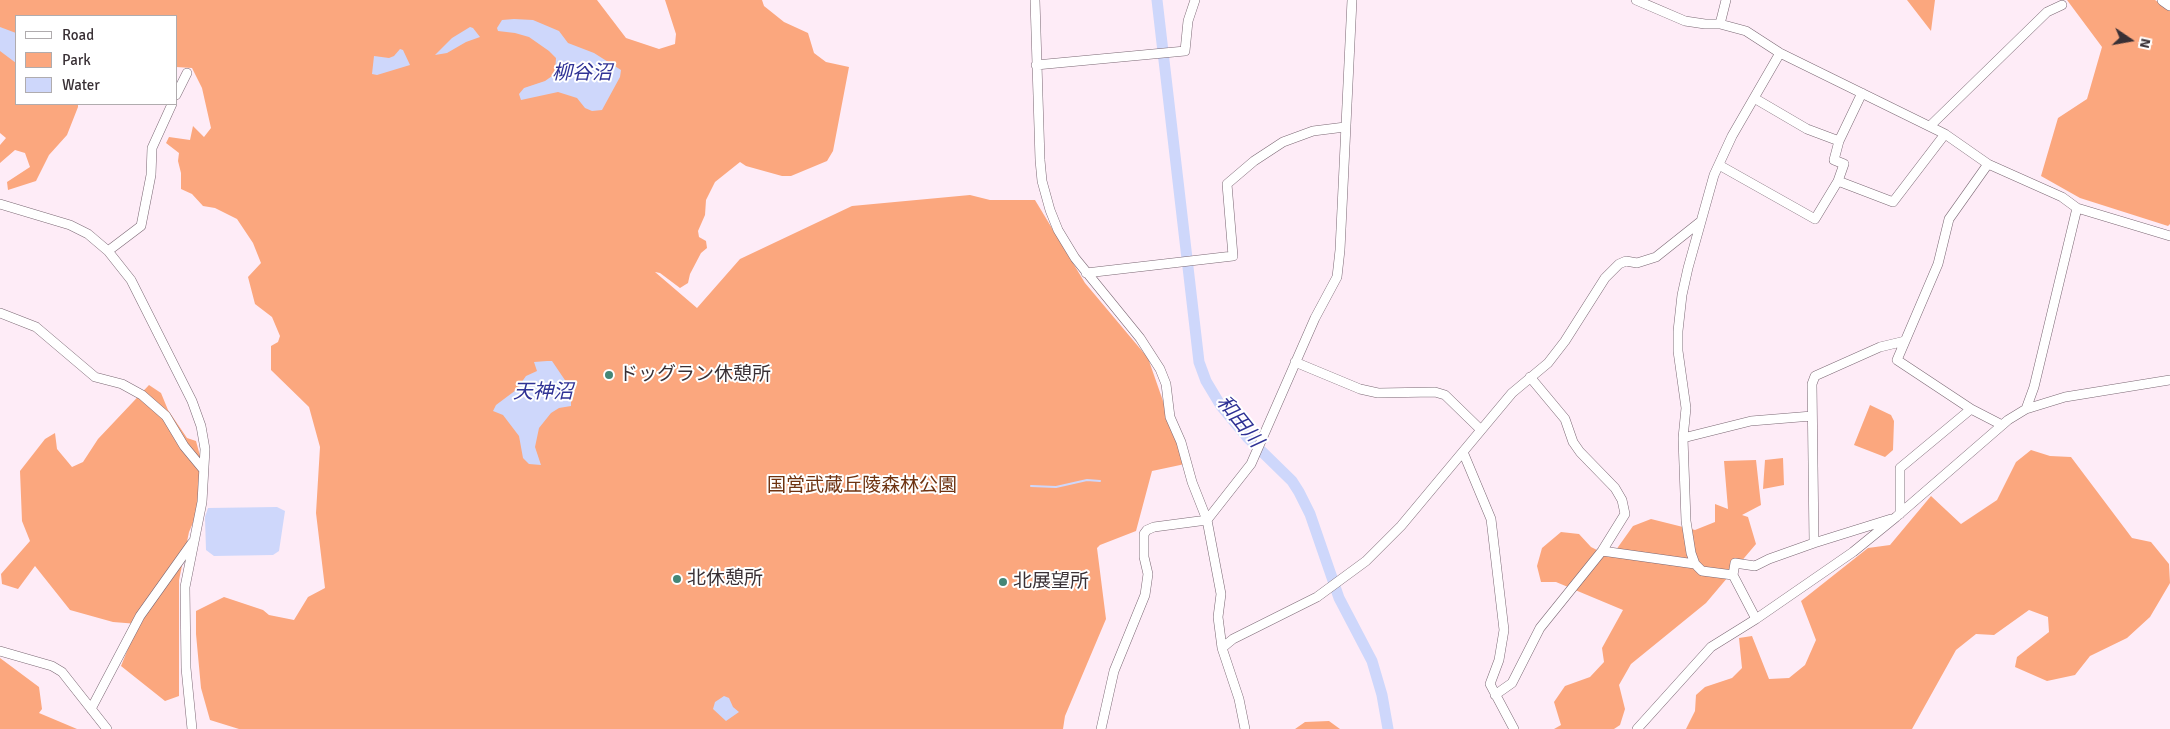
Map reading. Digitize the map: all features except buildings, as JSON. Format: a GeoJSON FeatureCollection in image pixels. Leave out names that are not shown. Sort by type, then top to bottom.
{"type":"FeatureCollection","features":[{"type":"Feature","properties":{"kind":"main road"},"geometry":{"type":"LineString","coordinates":[[2163,0],[2170,5]]}},
{"type":"Feature","properties":{"kind":"street"},"geometry":{"type":"LineString","coordinates":[[1035,0],[1036,65],[1042,181],[1058,230],[1086,273],[1140,338],[1160,369],[1166,384],[1170,417],[1181,442],[1192,482],[1206,520],[1221,594],[1218,617],[1222,648],[1245,729]]}},
{"type":"Feature","properties":{"kind":"street"},"geometry":{"type":"LineString","coordinates":[[1036,65],[1186,51],[1188,21],[1195,0]]}},
{"type":"Feature","properties":{"kind":"street"},"geometry":{"type":"LineString","coordinates":[[1101,729],[1114,672],[1145,595],[1148,574],[1144,558],[1144,534],[1147,530],[1154,528],[1206,520],[1251,464],[1295,362],[1337,277],[1340,250],[1352,0]]}},
{"type":"Feature","properties":{"kind":"street"},"geometry":{"type":"LineString","coordinates":[[1636,0],[1685,21],[1720,24],[1746,31],[1780,53],[1930,126],[1945,134],[1988,164],[2062,197],[2077,208],[2170,236]]}},
{"type":"Feature","properties":{"kind":"street"},"geometry":{"type":"LineString","coordinates":[[1720,24],[1726,0]]}},
{"type":"Feature","properties":{"kind":"street"},"geometry":{"type":"LineString","coordinates":[[1930,126],[2047,12],[2062,5]]}},
{"type":"Feature","properties":{"kind":"street"},"geometry":{"type":"LineString","coordinates":[[1733,575],[1702,571],[1695,564],[1686,521],[1683,438],[1686,408],[1678,352],[1678,331],[1682,295],[1700,222],[1719,165],[1732,136],[1780,53]]}},
{"type":"Feature","properties":{"kind":"street"},"geometry":{"type":"LineString","coordinates":[[178,91],[187,73]]}},
{"type":"Feature","properties":{"kind":"street"},"geometry":{"type":"LineString","coordinates":[[1719,165],[1815,219],[1838,181],[1844,164],[1834,160],[1839,141],[1862,93]]}},
{"type":"Feature","properties":{"kind":"street"},"geometry":{"type":"LineString","coordinates":[[1754,98],[1807,129],[1839,141]]}},
{"type":"Feature","properties":{"kind":"street"},"geometry":{"type":"LineString","coordinates":[[108,251],[141,226],[151,175],[152,148],[172,105]]}},
{"type":"Feature","properties":{"kind":"street"},"geometry":{"type":"LineString","coordinates":[[1086,273],[1233,256],[1227,184],[1254,160],[1283,142],[1312,131],[1345,127]]}},
{"type":"Feature","properties":{"kind":"street"},"geometry":{"type":"LineString","coordinates":[[1838,181],[1893,202],[1945,134]]}},
{"type":"Feature","properties":{"kind":"street"},"geometry":{"type":"LineString","coordinates":[[1988,164],[1950,219],[1938,264],[1897,360],[1971,409],[2002,425]]}},
{"type":"Feature","properties":{"kind":"street"},"geometry":{"type":"LineString","coordinates":[[0,204],[70,225],[88,234],[108,251],[131,280],[187,390],[201,426],[205,449],[202,502],[185,587],[186,668],[192,729]]}},
{"type":"Feature","properties":{"kind":"street"},"geometry":{"type":"LineString","coordinates":[[2026,409],[2034,387],[2077,208]]}},
{"type":"Feature","properties":{"kind":"street"},"geometry":{"type":"LineString","coordinates":[[1222,648],[1233,639],[1317,598],[1366,561],[1401,526],[1463,452],[1480,428],[1512,392],[1548,363],[1565,341],[1605,278],[1619,264],[1626,261],[1637,263],[1656,257],[1700,222]]}},
{"type":"Feature","properties":{"kind":"street"},"geometry":{"type":"LineString","coordinates":[[0,313],[36,327],[95,377],[122,384],[142,395],[166,416],[184,446],[203,469]]}},
{"type":"Feature","properties":{"kind":"street"},"geometry":{"type":"LineString","coordinates":[[1814,543],[1812,384],[1815,376],[1880,348],[1905,341]]}},
{"type":"Feature","properties":{"kind":"street"},"geometry":{"type":"LineString","coordinates":[[1295,362],[1360,389],[1378,393],[1435,392],[1445,395],[1480,428]]}},
{"type":"Feature","properties":{"kind":"street"},"geometry":{"type":"LineString","coordinates":[[1495,696],[1512,683],[1540,628],[1602,551],[1625,514],[1622,500],[1615,488],[1580,452],[1573,442],[1565,419],[1530,377]]}},
{"type":"Feature","properties":{"kind":"street"},"geometry":{"type":"LineString","coordinates":[[1637,729],[1711,647],[1756,619],[1853,552],[1898,516],[2002,425],[2026,409],[2065,398],[2170,380]]}},
{"type":"Feature","properties":{"kind":"street"},"geometry":{"type":"LineString","coordinates":[[1898,516],[1900,468],[1971,409]]}},
{"type":"Feature","properties":{"kind":"street"},"geometry":{"type":"LineString","coordinates":[[1683,438],[1751,421],[1812,416]]}},
{"type":"Feature","properties":{"kind":"street"},"geometry":{"type":"LineString","coordinates":[[1463,452],[1491,519],[1504,630],[1499,660],[1490,684],[1514,729]]}},
{"type":"Feature","properties":{"kind":"street"},"geometry":{"type":"LineString","coordinates":[[1756,619],[1733,575],[1735,563],[1756,566],[1769,559],[1814,543],[1898,516]]}},
{"type":"Feature","properties":{"kind":"street"},"geometry":{"type":"LineString","coordinates":[[91,709],[140,616],[195,539]]}},
{"type":"Feature","properties":{"kind":"street"},"geometry":{"type":"LineString","coordinates":[[1602,551],[1695,564]]}},
{"type":"Feature","properties":{"kind":"street"},"geometry":{"type":"LineString","coordinates":[[0,651],[44,663],[58,670],[107,729]]}},
{"type":"Feature","properties":{"kind":"green space","name":"国営武蔵丘陵森林公園"},"geometry":{"type":"Polygon","coordinates":[[[0,0],[597,0],[626,38],[659,49],[675,44],[676,34],[665,0],[762,0],[764,6],[784,22],[808,33],[814,53],[826,62],[849,67],[833,151],[827,161],[791,176],[782,176],[746,166],[740,162],[715,182],[706,200],[705,215],[698,231],[699,237],[706,241],[707,248],[701,253],[690,274],[688,283],[680,288],[660,273],[655,272],[697,308],[740,259],[852,206],[970,195],[990,200],[1035,200],[1085,283],[1148,358],[1185,464],[1152,471],[1136,531],[1100,545],[1097,548],[1106,619],[1065,716],[1063,729],[239,729],[210,720],[201,688],[196,611],[224,597],[263,610],[269,615],[294,620],[308,597],[325,588],[316,513],[320,447],[309,407],[271,370],[271,346],[278,342],[280,336],[272,317],[255,304],[248,277],[261,263],[253,243],[237,219],[215,208],[203,206],[192,194],[181,189],[179,153],[166,143],[169,137],[190,140],[193,126],[204,137],[211,128],[202,88],[192,68],[178,67],[178,15],[15,15],[15,105],[78,105],[78,107],[67,135],[49,155],[36,181],[8,190],[7,182],[30,167],[25,153],[15,150],[0,163],[0,145],[6,138],[0,133],[0,0]]]}},
{"type":"Feature","properties":{"kind":"green space"},"geometry":{"type":"Polygon","coordinates":[[[1907,0],[1935,0],[1931,31],[1907,0]]]}},
{"type":"Feature","properties":{"kind":"green space"},"geometry":{"type":"Polygon","coordinates":[[[2067,0],[2155,0],[2170,10],[2170,224],[2168,226],[2080,198],[2041,176],[2058,118],[2087,99],[2102,47],[2067,0]]]}},
{"type":"Feature","properties":{"kind":"green space"},"geometry":{"type":"Polygon","coordinates":[[[149,385],[161,393],[168,410],[187,438],[196,441],[206,478],[202,502],[189,532],[179,580],[179,696],[165,701],[121,666],[138,624],[113,622],[70,610],[35,566],[18,589],[2,584],[1,574],[30,541],[22,521],[20,471],[45,439],[55,433],[57,449],[72,467],[83,462],[98,439],[149,385]]]}},
{"type":"Feature","properties":{"kind":"green space"},"geometry":{"type":"Polygon","coordinates":[[[1870,405],[1891,415],[1894,421],[1893,450],[1885,457],[1854,445],[1870,405]]]}},
{"type":"Feature","properties":{"kind":"green space"},"geometry":{"type":"Polygon","coordinates":[[[2031,450],[2050,456],[2071,457],[2132,538],[2151,542],[2169,564],[2170,583],[2150,617],[2127,638],[2090,656],[2075,675],[2047,681],[2015,667],[2017,657],[2049,632],[2048,617],[2029,610],[1994,635],[1976,634],[1956,650],[1912,729],[1686,729],[1695,711],[1696,695],[1705,687],[1732,678],[1742,668],[1739,638],[1752,636],[1769,679],[1789,678],[1805,665],[1816,640],[1801,601],[1868,548],[1890,545],[1931,496],[1961,524],[1997,500],[2016,462],[2031,450]]]}},
{"type":"Feature","properties":{"kind":"green space"},"geometry":{"type":"Polygon","coordinates":[[[1783,458],[1784,485],[1763,489],[1765,460],[1783,458]]]}},
{"type":"Feature","properties":{"kind":"green space"},"geometry":{"type":"Polygon","coordinates":[[[1756,460],[1761,505],[1742,515],[1748,517],[1756,544],[1706,603],[1631,664],[1619,685],[1625,709],[1620,725],[1614,729],[1554,729],[1561,725],[1554,702],[1565,686],[1590,677],[1604,662],[1602,648],[1623,610],[1556,582],[1541,582],[1537,566],[1542,548],[1561,532],[1579,534],[1591,547],[1611,557],[1633,526],[1651,519],[1695,530],[1715,522],[1715,504],[1728,509],[1724,461],[1756,460]]]}},
{"type":"Feature","properties":{"kind":"green space"},"geometry":{"type":"Polygon","coordinates":[[[0,658],[39,687],[42,709],[39,713],[77,729],[0,729],[0,658]]]}},
{"type":"Feature","properties":{"kind":"green space"},"geometry":{"type":"Polygon","coordinates":[[[1329,721],[1340,729],[1295,729],[1305,722],[1329,721]]]}},
{"type":"Feature","properties":{"kind":"water","name":"柳谷沼"},"geometry":{"type":"Polygon","coordinates":[[[502,20],[533,20],[559,31],[568,43],[594,53],[621,70],[620,77],[602,110],[592,111],[585,108],[577,98],[558,92],[521,100],[519,94],[524,88],[545,81],[555,74],[556,58],[529,37],[498,31],[497,28],[502,20]]]}},
{"type":"Feature","properties":{"kind":"water"},"geometry":{"type":"Polygon","coordinates":[[[0,27],[15,33],[15,62],[0,51],[0,27]]]}},
{"type":"Feature","properties":{"kind":"water"},"geometry":{"type":"Polygon","coordinates":[[[470,27],[480,37],[466,42],[447,53],[435,55],[452,38],[470,27]]]}},
{"type":"Feature","properties":{"kind":"water"},"geometry":{"type":"Polygon","coordinates":[[[400,49],[403,50],[410,65],[377,75],[372,74],[374,56],[389,58],[394,56],[400,49]]]}},
{"type":"Feature","properties":{"kind":"water","name":"天神沼"},"geometry":{"type":"Polygon","coordinates":[[[552,361],[571,389],[571,406],[559,408],[551,413],[539,428],[535,447],[541,465],[529,464],[523,458],[519,436],[503,415],[493,411],[496,405],[516,390],[526,376],[537,371],[534,362],[552,361]]]}},
{"type":"Feature","properties":{"kind":"water"},"geometry":{"type":"Polygon","coordinates":[[[277,507],[285,511],[279,551],[273,555],[214,556],[206,550],[205,517],[208,508],[277,507]]]}},
{"type":"Feature","properties":{"kind":"water"},"geometry":{"type":"Polygon","coordinates":[[[724,696],[729,698],[733,707],[739,712],[726,721],[713,709],[715,702],[724,696]]]}},
{"type":"Feature","properties":{"kind":"waterway","name":"和田川"},"geometry":{"type":"LineString","coordinates":[[1157,0],[1199,362],[1206,381],[1221,406],[1247,437],[1292,481],[1299,492],[1310,514],[1339,598],[1372,661],[1382,695],[1388,729]]}},
{"type":"Feature","properties":{"kind":"waterway"},"geometry":{"type":"LineString","coordinates":[[1031,486],[1056,487],[1087,480],[1100,481]]}},
{"type":"Feature","properties":{"kind":"place","name":"ドッグラン休憩所"},"geometry":{"type":"Point","coordinates":[609,375]}},
{"type":"Feature","properties":{"kind":"place","name":"北休憩所"},"geometry":{"type":"Point","coordinates":[677,579]}},
{"type":"Feature","properties":{"kind":"place","name":"北展望所"},"geometry":{"type":"Point","coordinates":[1003,582]}}]}
